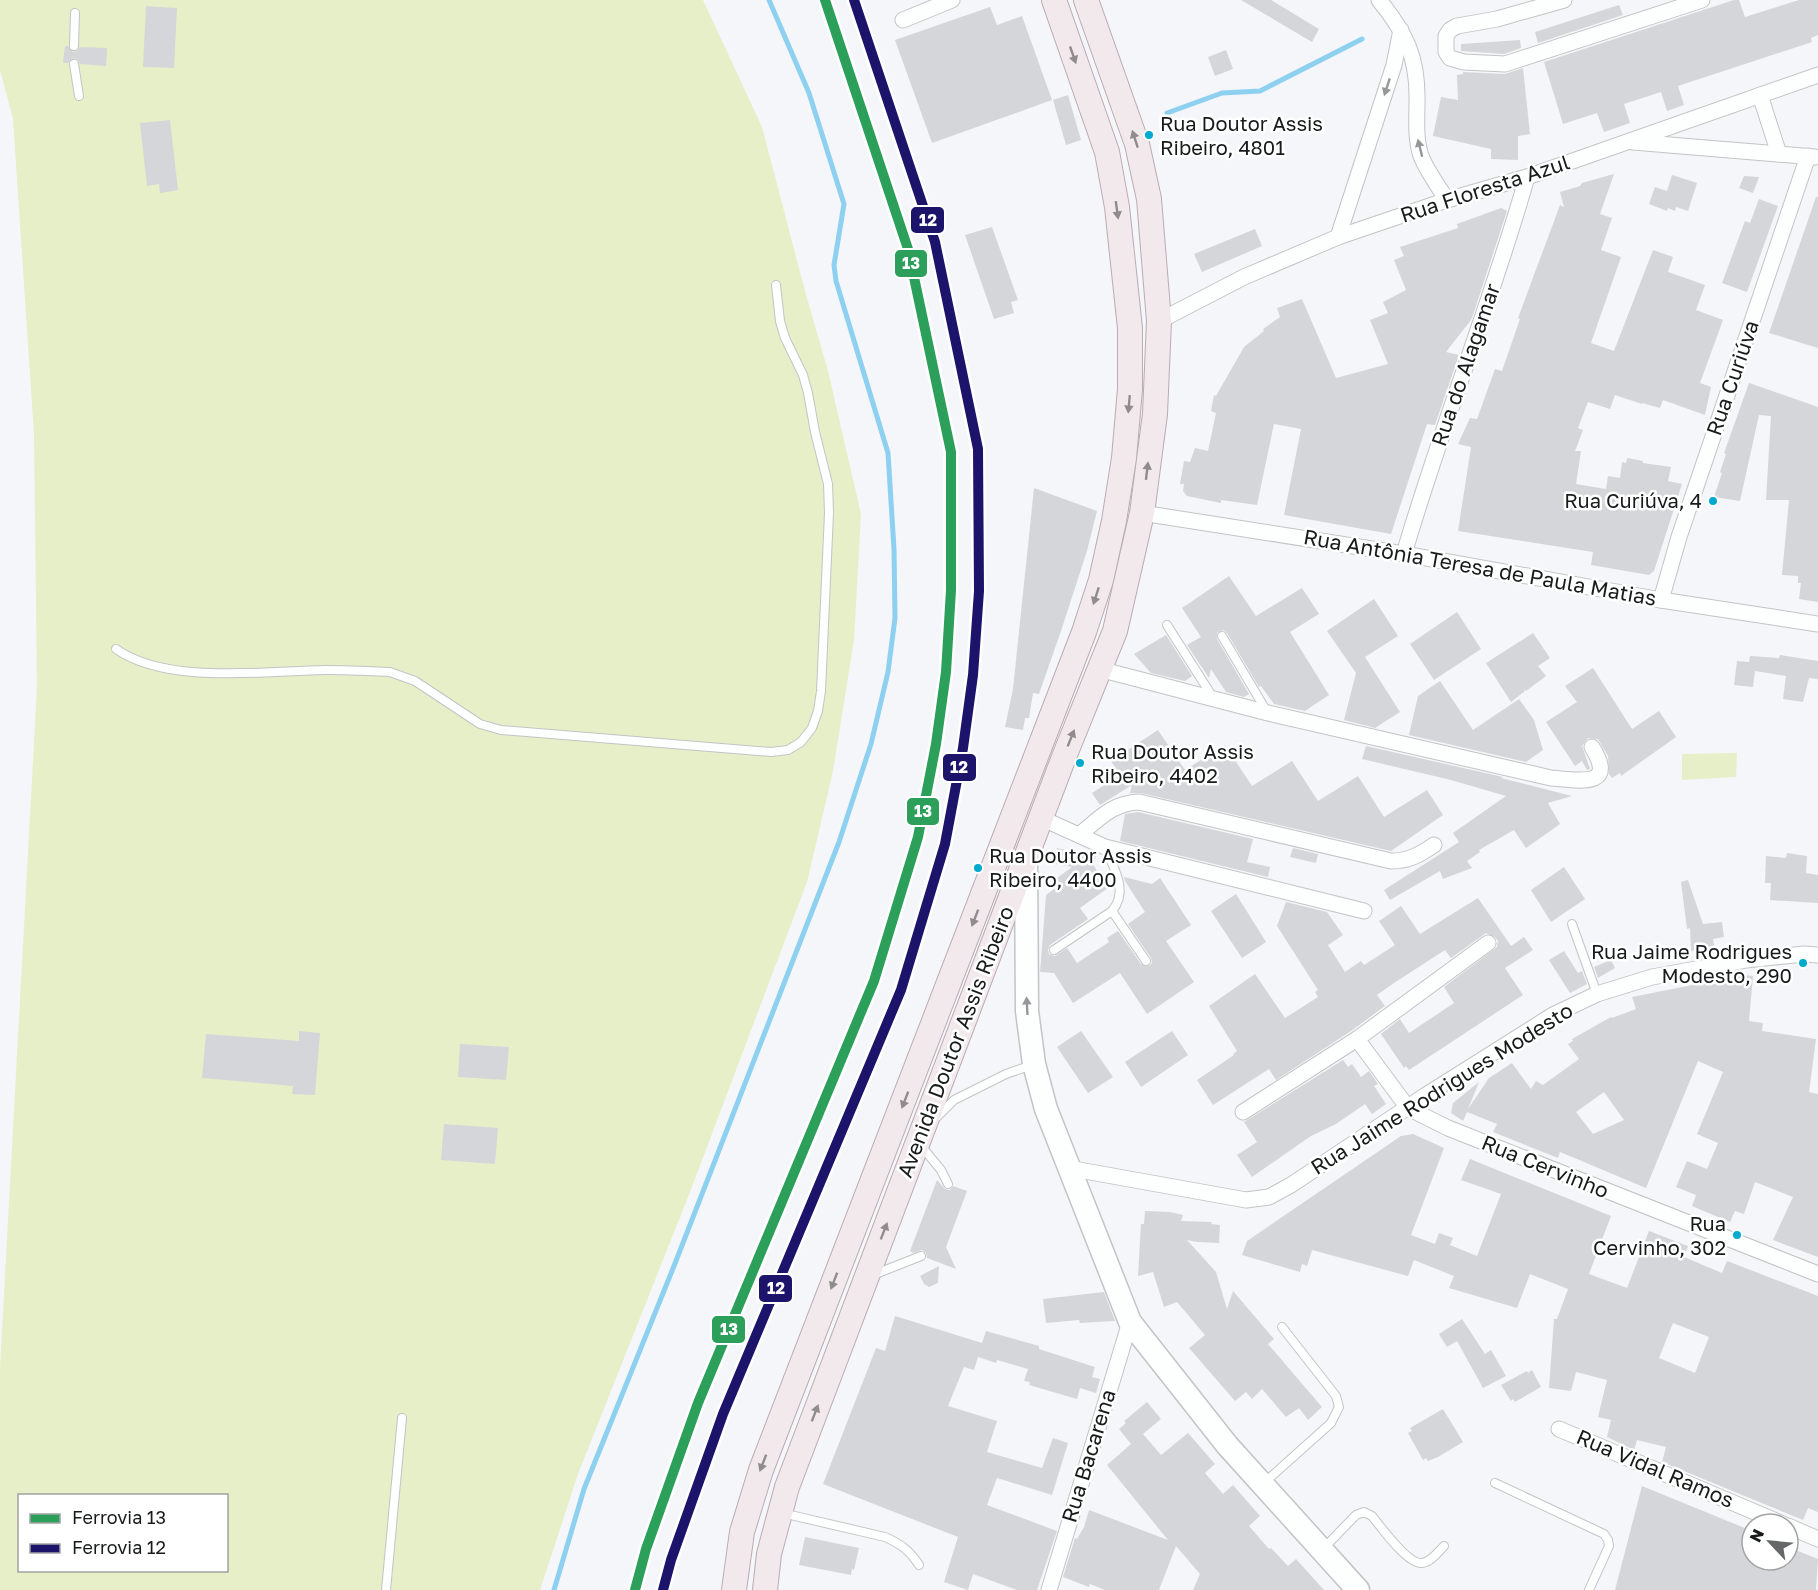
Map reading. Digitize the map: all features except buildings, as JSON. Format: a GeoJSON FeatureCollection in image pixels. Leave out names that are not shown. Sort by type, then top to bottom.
{"type":"FeatureCollection","features":[{"type":"Feature","properties":{"kind":"main road","name":"Avenida Doutor Assis Ribeiro"},"geometry":{"type":"LineString","coordinates":[[734,1590],[742,1532],[761,1470],[1027,785],[1084,632],[1101,580],[1114,521],[1124,458],[1130,389],[1130,328],[1117,207],[1107,152],[1054,0]]}},
{"type":"Feature","properties":{"kind":"main road","name":"Avenida Doutor Assis Ribeiro"},"geometry":{"type":"LineString","coordinates":[[765,1590],[769,1554],[787,1487],[1026,858],[1115,631],[1142,513],[1155,414],[1160,321],[1149,199],[1137,144],[1086,0]]}},
{"type":"Feature","properties":{"kind":"street"},"geometry":{"type":"LineString","coordinates":[[903,20],[952,0]]}},
{"type":"Feature","properties":{"kind":"street"},"geometry":{"type":"LineString","coordinates":[[1379,0],[1401,30],[1412,53],[1417,75],[1416,132],[1421,156],[1447,200]]}},
{"type":"Feature","properties":{"kind":"street"},"geometry":{"type":"LineString","coordinates":[[1563,0],[1497,19],[1457,26],[1449,30],[1446,36],[1446,52],[1450,58],[1464,62],[1505,64],[1702,0]]}},
{"type":"Feature","properties":{"kind":"street"},"geometry":{"type":"LineString","coordinates":[[1338,237],[1394,65],[1401,30]]}},
{"type":"Feature","properties":{"kind":"street","name":"Rua Floresta Azul"},"geometry":{"type":"LineString","coordinates":[[1160,321],[1244,277],[1338,237],[1447,200],[1527,177],[1818,75]]}},
{"type":"Feature","properties":{"kind":"street"},"geometry":{"type":"LineString","coordinates":[[1760,95],[1779,154]]}},
{"type":"Feature","properties":{"kind":"street"},"geometry":{"type":"LineString","coordinates":[[1627,141],[1813,157]]}},
{"type":"Feature","properties":{"kind":"street","name":"Rua Curiúva"},"geometry":{"type":"LineString","coordinates":[[1661,600],[1679,537],[1813,157]]}},
{"type":"Feature","properties":{"kind":"street","name":"Rua do Alagamar"},"geometry":{"type":"LineString","coordinates":[[1404,554],[1424,486],[1506,249],[1527,177]]}},
{"type":"Feature","properties":{"kind":"street","name":"Rua Antônia Teresa de Paula Matias"},"geometry":{"type":"LineString","coordinates":[[1142,513],[1404,554],[1661,600],[1818,624]]}},
{"type":"Feature","properties":{"kind":"street"},"geometry":{"type":"LineString","coordinates":[[1099,669],[1214,700],[1551,778],[1586,781],[1597,777],[1602,770],[1602,762],[1592,747]]}},
{"type":"Feature","properties":{"kind":"street"},"geometry":{"type":"LineString","coordinates":[[1079,836],[1111,809],[1125,802],[1139,802],[1392,861],[1406,861],[1434,845]]}},
{"type":"Feature","properties":{"kind":"street"},"geometry":{"type":"LineString","coordinates":[[1041,819],[1105,848],[1364,911]]}},
{"type":"Feature","properties":{"kind":"street"},"geometry":{"type":"LineString","coordinates":[[1026,858],[1027,1011],[1034,1064],[1046,1109],[1130,1322],[1227,1445],[1358,1590]]}},
{"type":"Feature","properties":{"kind":"street"},"geometry":{"type":"LineString","coordinates":[[1243,1112],[1357,1039],[1488,943]]}},
{"type":"Feature","properties":{"kind":"street","name":"Rua Jaime Rodrigues Modesto"},"geometry":{"type":"LineString","coordinates":[[1068,1168],[1246,1200],[1269,1197],[1553,1015],[1597,994],[1652,977],[1746,960],[1804,954],[1818,955]]}},
{"type":"Feature","properties":{"kind":"street"},"geometry":{"type":"LineString","coordinates":[[1357,1039],[1408,1108]]}},
{"type":"Feature","properties":{"kind":"street","name":"Rua Cervinho"},"geometry":{"type":"LineString","coordinates":[[1408,1108],[1448,1128],[1818,1274]]}},
{"type":"Feature","properties":{"kind":"street","name":"Rua Bacarena"},"geometry":{"type":"LineString","coordinates":[[1049,1590],[1130,1322]]}},
{"type":"Feature","properties":{"kind":"street","name":"Rua Vidal Ramos"},"geometry":{"type":"LineString","coordinates":[[1559,1429],[1755,1512]]}},
{"type":"Feature","properties":{"kind":"street"},"geometry":{"type":"LineString","coordinates":[[1800,1531],[1818,1539]]}},
{"type":"Feature","properties":{"kind":"lane"},"geometry":{"type":"LineString","coordinates":[[74,46],[75,13]]}},
{"type":"Feature","properties":{"kind":"lane"},"geometry":{"type":"LineString","coordinates":[[74,64],[79,96]]}},
{"type":"Feature","properties":{"kind":"lane"},"geometry":{"type":"LineString","coordinates":[[116,649],[127,657],[167,669],[213,672],[390,672],[415,681],[480,724],[501,730],[771,752],[788,750],[801,742],[812,728],[821,691],[829,513],[828,484],[803,375],[785,338],[780,321],[776,285]]}},
{"type":"Feature","properties":{"kind":"lane"},"geometry":{"type":"LineString","coordinates":[[1167,625],[1214,700]]}},
{"type":"Feature","properties":{"kind":"lane"},"geometry":{"type":"LineString","coordinates":[[1222,636],[1268,713]]}},
{"type":"Feature","properties":{"kind":"lane"},"geometry":{"type":"LineString","coordinates":[[1054,950],[1112,911],[1120,897],[1119,879],[1105,848]]}},
{"type":"Feature","properties":{"kind":"lane"},"geometry":{"type":"LineString","coordinates":[[1112,911],[1146,962]]}},
{"type":"Feature","properties":{"kind":"lane"},"geometry":{"type":"LineString","coordinates":[[1572,924],[1597,994]]}},
{"type":"Feature","properties":{"kind":"lane"},"geometry":{"type":"LineString","coordinates":[[948,1184],[919,1138],[954,1100],[1006,1074],[1034,1064]]}},
{"type":"Feature","properties":{"kind":"lane"},"geometry":{"type":"LineString","coordinates":[[866,1278],[921,1256]]}},
{"type":"Feature","properties":{"kind":"lane"},"geometry":{"type":"LineString","coordinates":[[1263,1485],[1331,1423],[1339,1407],[1336,1396],[1282,1327]]}},
{"type":"Feature","properties":{"kind":"lane"},"geometry":{"type":"LineString","coordinates":[[386,1590],[402,1418]]}},
{"type":"Feature","properties":{"kind":"lane"},"geometry":{"type":"LineString","coordinates":[[1496,1483],[1604,1534],[1609,1546],[1589,1590]]}},
{"type":"Feature","properties":{"kind":"lane"},"geometry":{"type":"LineString","coordinates":[[1322,1550],[1356,1515],[1364,1512],[1372,1516],[1413,1562],[1428,1562],[1444,1546]]}},
{"type":"Feature","properties":{"kind":"lane"},"geometry":{"type":"LineString","coordinates":[[780,1513],[885,1537],[910,1552],[919,1565]]}},
{"type":"Feature","properties":{"kind":"green space"},"geometry":{"type":"Polygon","coordinates":[[[0,0],[703,0],[762,127],[828,371],[861,514],[854,640],[833,771],[807,882],[690,1192],[578,1474],[540,1590],[0,1590],[0,1368],[37,687],[34,434],[13,119],[0,70],[0,0]]]}},
{"type":"Feature","properties":{"kind":"green space"},"geometry":{"type":"Polygon","coordinates":[[[1737,753],[1736,777],[1682,780],[1682,754],[1737,753]]]}},
{"type":"Feature","properties":{"kind":"waterway"},"geometry":{"type":"LineString","coordinates":[[554,1590],[584,1489],[674,1266],[839,842],[871,744],[888,672],[895,618],[894,549],[888,453],[836,281],[834,265],[844,204],[809,93],[769,0]]}},
{"type":"Feature","properties":{"kind":"waterway"},"geometry":{"type":"LineString","coordinates":[[1167,113],[1222,93],[1260,91],[1362,39]]}},
{"type":"Feature","properties":{"kind":"rail line","name":"13"},"geometry":{"type":"LineString","coordinates":[[635,1590],[646,1549],[698,1403],[874,981],[918,837],[936,744],[946,672],[951,590],[951,452],[908,249],[825,0]]}},
{"type":"Feature","properties":{"kind":"rail line","name":"12"},"geometry":{"type":"LineString","coordinates":[[663,1590],[671,1560],[723,1414],[901,990],[945,844],[963,748],[973,675],[979,591],[978,449],[935,242],[854,0]]}},
{"type":"Feature","properties":{"kind":"place","name":"Rua Doutor Assis Ribeiro, 4801"},"geometry":{"type":"Point","coordinates":[1149,135]}},
{"type":"Feature","properties":{"kind":"place","name":"Rua Curiúva, 4"},"geometry":{"type":"Point","coordinates":[1713,501]}},
{"type":"Feature","properties":{"kind":"place","name":"Rua Doutor Assis Ribeiro, 4402"},"geometry":{"type":"Point","coordinates":[1080,763]}},
{"type":"Feature","properties":{"kind":"place","name":"Rua Doutor Assis Ribeiro, 4400"},"geometry":{"type":"Point","coordinates":[978,868]}},
{"type":"Feature","properties":{"kind":"place","name":"Rua Jaime Rodrigues Modesto, 290"},"geometry":{"type":"Point","coordinates":[1803,963]}},
{"type":"Feature","properties":{"kind":"place","name":"Rua Cervinho, 302"},"geometry":{"type":"Point","coordinates":[1737,1235]}}]}
